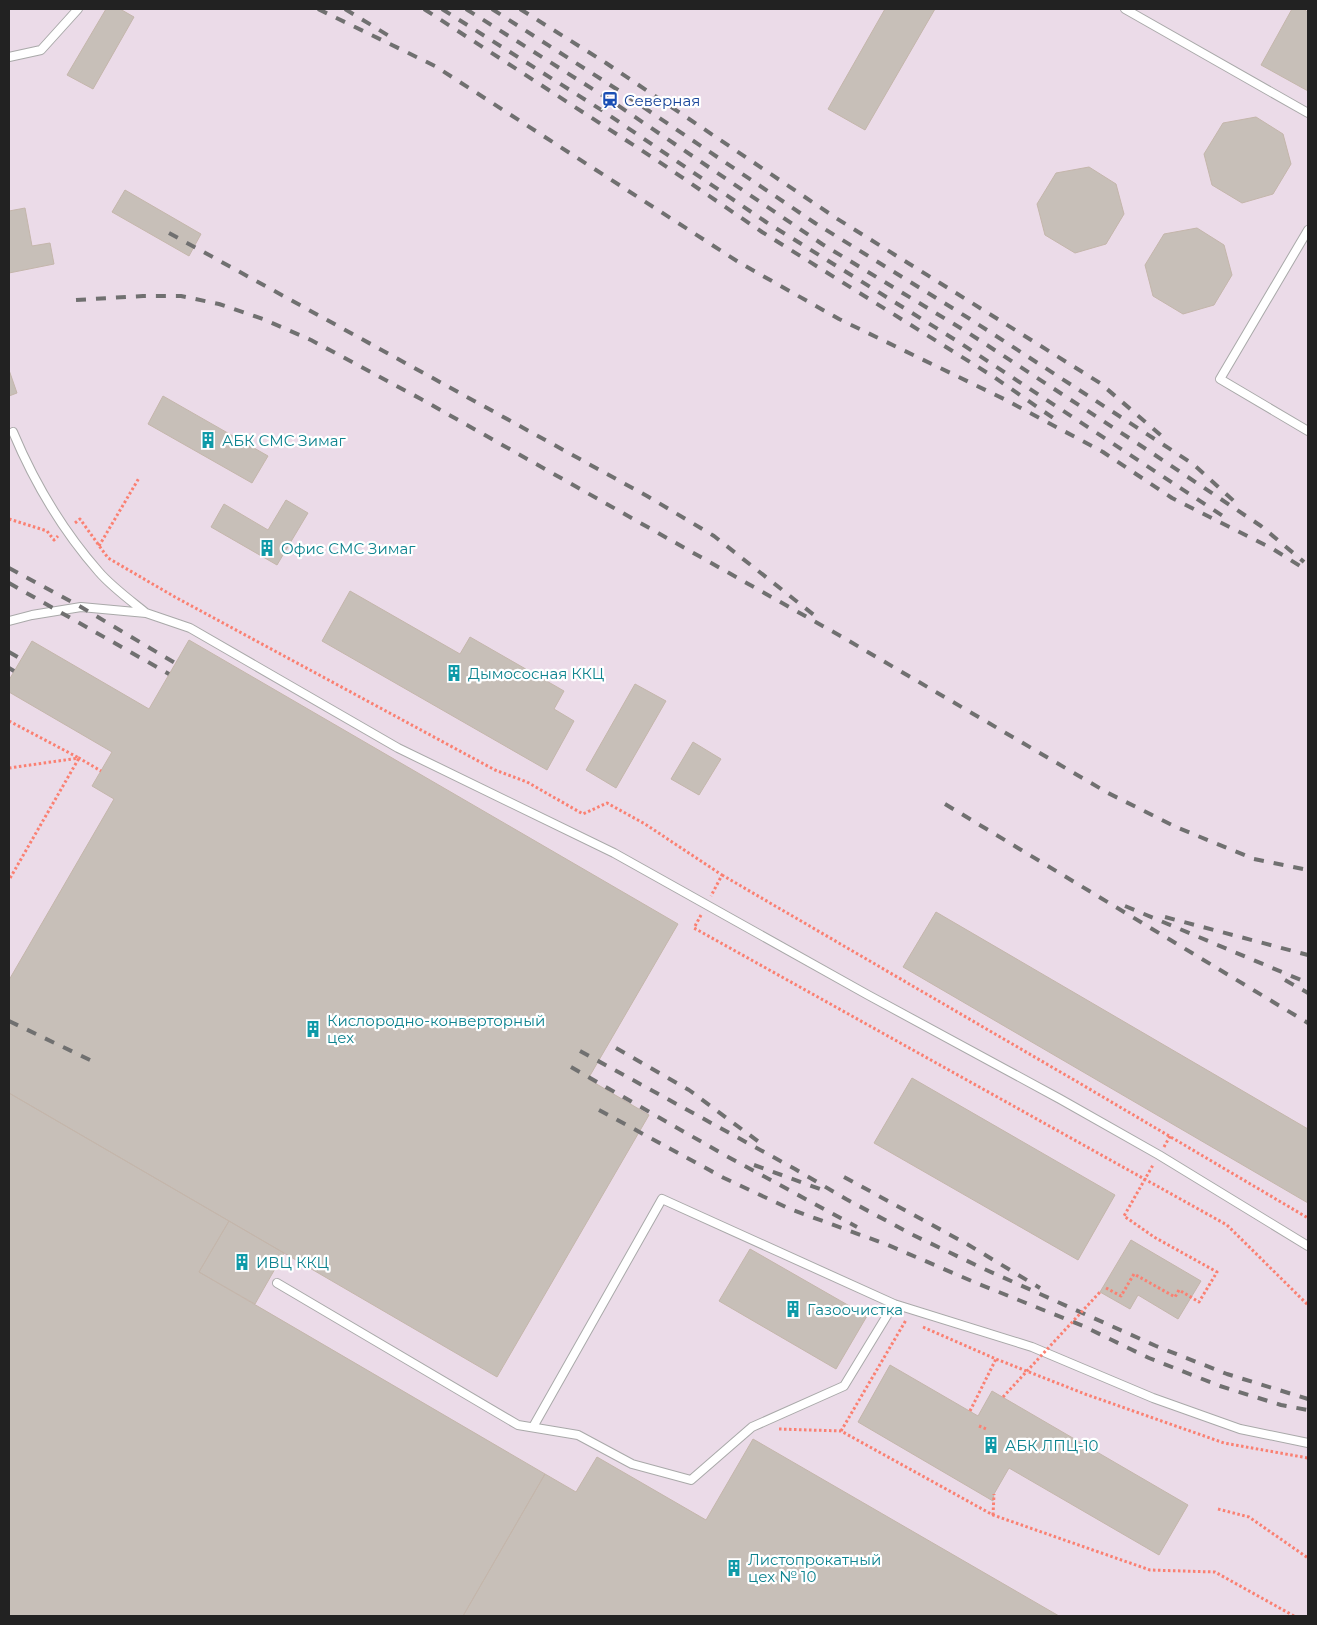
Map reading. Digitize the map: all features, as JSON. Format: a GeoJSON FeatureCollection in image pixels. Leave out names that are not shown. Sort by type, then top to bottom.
{"type":"FeatureCollection","features":[{"type":"Feature","properties":{"kind":"lane"},"geometry":{"type":"LineString","coordinates":[[9,57],[41,50],[78,9]]}},
{"type":"Feature","properties":{"kind":"lane"},"geometry":{"type":"LineString","coordinates":[[1125,9],[1308,113]]}},
{"type":"Feature","properties":{"kind":"lane"},"geometry":{"type":"LineString","coordinates":[[1308,230],[1220,379],[1308,431]]}},
{"type":"Feature","properties":{"kind":"lane"},"geometry":{"type":"LineString","coordinates":[[13,432],[28,469],[66,530],[100,574],[146,613]]}},
{"type":"Feature","properties":{"kind":"lane"},"geometry":{"type":"LineString","coordinates":[[9,621],[32,615],[80,608],[146,613],[190,628],[398,748],[614,853],[859,990],[1060,1099],[1159,1155],[1308,1246]]}},
{"type":"Feature","properties":{"kind":"lane"},"geometry":{"type":"LineString","coordinates":[[533,1427],[662,1198],[894,1304],[1032,1347],[1153,1398],[1240,1429],[1308,1443]]}},
{"type":"Feature","properties":{"kind":"lane"},"geometry":{"type":"LineString","coordinates":[[277,1283],[518,1425],[578,1435],[632,1464],[691,1480],[752,1427],[844,1386],[894,1304]]}},
{"type":"Feature","properties":{"kind":"path"},"geometry":{"type":"LineString","coordinates":[[99,546],[139,478]]}},
{"type":"Feature","properties":{"kind":"path"},"geometry":{"type":"LineString","coordinates":[[9,721],[101,771]]}},
{"type":"Feature","properties":{"kind":"path"},"geometry":{"type":"LineString","coordinates":[[9,768],[79,758]]}},
{"type":"Feature","properties":{"kind":"path"},"geometry":{"type":"LineString","coordinates":[[9,880],[79,758]]}},
{"type":"Feature","properties":{"kind":"path"},"geometry":{"type":"LineString","coordinates":[[722,874],[1308,1218]]}},
{"type":"Feature","properties":{"kind":"path"},"geometry":{"type":"LineString","coordinates":[[1106,1288],[1121,1296],[1134,1274],[1175,1297],[1179,1290],[1199,1302],[1217,1272],[1154,1237],[1124,1216],[1170,1136]]}},
{"type":"Feature","properties":{"kind":"path"},"geometry":{"type":"LineString","coordinates":[[1003,1397],[1100,1292]]}},
{"type":"Feature","properties":{"kind":"path"},"geometry":{"type":"LineString","coordinates":[[841,1432],[906,1320]]}},
{"type":"Feature","properties":{"kind":"path"},"geometry":{"type":"LineString","coordinates":[[915,1324],[996,1359],[1085,1394],[1224,1444],[1308,1458]]}},
{"type":"Feature","properties":{"kind":"path"},"geometry":{"type":"LineString","coordinates":[[970,1411],[996,1359]]}},
{"type":"Feature","properties":{"kind":"path"},"geometry":{"type":"LineString","coordinates":[[980,1426],[986,1429]]}},
{"type":"Feature","properties":{"kind":"path"},"geometry":{"type":"LineString","coordinates":[[752,1427],[841,1432],[993,1515],[1150,1570],[1216,1572],[1294,1616]]}},
{"type":"Feature","properties":{"kind":"path"},"geometry":{"type":"LineString","coordinates":[[993,1515],[994,1494]]}},
{"type":"Feature","properties":{"kind":"path"},"geometry":{"type":"LineString","coordinates":[[1218,1509],[1249,1517],[1308,1558]]}},
{"type":"Feature","properties":{"kind":"shaded area"},"geometry":{"type":"Polygon","coordinates":[[[9,9],[1308,9],[1308,1616],[9,1616],[9,9]]]}},
{"type":"Feature","properties":{"kind":"building"},"geometry":{"type":"Polygon","coordinates":[[[106,9],[120,9],[134,17],[93,89],[67,75],[106,9]]]}},
{"type":"Feature","properties":{"kind":"building"},"geometry":{"type":"Polygon","coordinates":[[[885,9],[935,9],[865,130],[828,109],[885,9]]]}},
{"type":"Feature","properties":{"kind":"building"},"geometry":{"type":"Polygon","coordinates":[[[1292,9],[1303,9],[1308,12],[1308,91],[1261,65],[1292,9]]]}},
{"type":"Feature","properties":{"kind":"building"},"geometry":{"type":"Polygon","coordinates":[[[1256,117],[1283,134],[1291,164],[1273,194],[1242,203],[1212,185],[1204,154],[1223,123],[1256,117]]]}},
{"type":"Feature","properties":{"kind":"building"},"geometry":{"type":"Polygon","coordinates":[[[1089,167],[1116,184],[1124,214],[1106,244],[1075,253],[1045,235],[1037,204],[1056,173],[1089,167]]]}},
{"type":"Feature","properties":{"kind":"building"},"geometry":{"type":"Polygon","coordinates":[[[125,190],[201,234],[189,256],[112,212],[125,190]]]}},
{"type":"Feature","properties":{"kind":"building"},"geometry":{"type":"Polygon","coordinates":[[[25,208],[32,246],[50,243],[54,264],[9,273],[9,211],[25,208]]]}},
{"type":"Feature","properties":{"kind":"building"},"geometry":{"type":"Polygon","coordinates":[[[1197,228],[1224,245],[1232,275],[1214,305],[1183,314],[1153,296],[1145,265],[1164,234],[1197,228]]]}},
{"type":"Feature","properties":{"kind":"building"},"geometry":{"type":"Polygon","coordinates":[[[9,370],[17,393],[9,396],[9,370]]]}},
{"type":"Feature","properties":{"kind":"building","name":"АБК СМС Зимаг"},"geometry":{"type":"Polygon","coordinates":[[[163,396],[268,456],[252,483],[148,424],[163,396]]]}},
{"type":"Feature","properties":{"kind":"building","name":"Офис СМС Зимаг"},"geometry":{"type":"Polygon","coordinates":[[[286,500],[308,513],[277,565],[211,527],[224,504],[268,530],[286,500]]]}},
{"type":"Feature","properties":{"kind":"building","name":"Дымососная ККЦ"},"geometry":{"type":"Polygon","coordinates":[[[350,591],[460,654],[470,637],[564,691],[554,709],[574,721],[547,770],[322,641],[350,591]]]}},
{"type":"Feature","properties":{"kind":"building","name":"Кислородно-конверторный цех"},"geometry":{"type":"Polygon","coordinates":[[[189,640],[678,924],[588,1079],[649,1115],[497,1377],[9,1093],[9,980],[114,799],[92,786],[112,752],[9,692],[9,680],[32,641],[149,709],[189,640]]]}},
{"type":"Feature","properties":{"kind":"building"},"geometry":{"type":"Polygon","coordinates":[[[635,684],[666,701],[616,788],[586,770],[635,684]]]}},
{"type":"Feature","properties":{"kind":"building"},"geometry":{"type":"Polygon","coordinates":[[[693,742],[721,759],[699,795],[671,779],[693,742]]]}},
{"type":"Feature","properties":{"kind":"building"},"geometry":{"type":"Polygon","coordinates":[[[936,912],[1308,1129],[1308,1203],[903,967],[936,912]]]}},
{"type":"Feature","properties":{"kind":"building"},"geometry":{"type":"Polygon","coordinates":[[[912,1078],[1115,1195],[1078,1260],[874,1143],[912,1078]]]}},
{"type":"Feature","properties":{"kind":"building"},"geometry":{"type":"Polygon","coordinates":[[[9,1093],[229,1221],[199,1272],[545,1474],[463,1616],[9,1616],[9,1093]]]}},
{"type":"Feature","properties":{"kind":"building","name":"ИВЦ ККЦ"},"geometry":{"type":"Polygon","coordinates":[[[229,1221],[284,1253],[255,1304],[199,1272],[229,1221]]]}},
{"type":"Feature","properties":{"kind":"building"},"geometry":{"type":"Polygon","coordinates":[[[1131,1240],[1201,1281],[1178,1319],[1138,1295],[1130,1309],[1100,1292],[1131,1240]]]}},
{"type":"Feature","properties":{"kind":"building","name":"Газоочистка"},"geometry":{"type":"Polygon","coordinates":[[[750,1249],[867,1316],[836,1369],[719,1301],[750,1249]]]}},
{"type":"Feature","properties":{"kind":"building","name":"АБК ЛПЦ-10"},"geometry":{"type":"Polygon","coordinates":[[[890,1365],[978,1416],[992,1391],[1188,1505],[1159,1555],[1009,1468],[994,1494],[993,1501],[858,1422],[890,1365]]]}},
{"type":"Feature","properties":{"kind":"building","name":"Листопрокатный цех № 10"},"geometry":{"type":"Polygon","coordinates":[[[753,1439],[1059,1616],[463,1616],[545,1474],[576,1492],[597,1457],[706,1520],[753,1439]]]}},
{"type":"Feature","properties":{"kind":"railway"},"geometry":{"type":"LineString","coordinates":[[318,9],[435,66],[740,263],[839,319],[1004,399],[1103,452],[1172,498],[1273,549],[1308,571]]}},
{"type":"Feature","properties":{"kind":"railway"},"geometry":{"type":"LineString","coordinates":[[345,9],[394,39]]}},
{"type":"Feature","properties":{"kind":"railway"},"geometry":{"type":"LineString","coordinates":[[424,9],[658,161],[762,232],[994,377],[1059,422]]}},
{"type":"Feature","properties":{"kind":"railway"},"geometry":{"type":"LineString","coordinates":[[442,9],[603,111],[766,222],[957,341],[1229,520]]}},
{"type":"Feature","properties":{"kind":"railway"},"geometry":{"type":"LineString","coordinates":[[466,9],[610,100],[822,244],[967,332],[1149,451],[1261,526],[1304,562]]}},
{"type":"Feature","properties":{"kind":"railway"},"geometry":{"type":"LineString","coordinates":[[492,9],[618,90],[815,223],[970,319],[1193,464],[1235,502]]}},
{"type":"Feature","properties":{"kind":"railway"},"geometry":{"type":"LineString","coordinates":[[520,9],[606,63],[836,218],[1100,383],[1163,437]]}},
{"type":"Feature","properties":{"kind":"railway"},"geometry":{"type":"LineString","coordinates":[[169,233],[647,496],[714,536],[814,615]]}},
{"type":"Feature","properties":{"kind":"railway"},"geometry":{"type":"LineString","coordinates":[[76,300],[181,296],[219,304],[263,319],[311,340],[421,399],[844,638],[1108,793],[1176,827],[1254,859],[1308,870]]}},
{"type":"Feature","properties":{"kind":"railway"},"geometry":{"type":"LineString","coordinates":[[9,568],[81,607],[175,663]]}},
{"type":"Feature","properties":{"kind":"railway"},"geometry":{"type":"LineString","coordinates":[[9,583],[169,674]]}},
{"type":"Feature","properties":{"kind":"railway"},"geometry":{"type":"LineString","coordinates":[[9,652],[21,659]]}},
{"type":"Feature","properties":{"kind":"railway"},"geometry":{"type":"LineString","coordinates":[[9,668],[14,671]]}},
{"type":"Feature","properties":{"kind":"railway"},"geometry":{"type":"LineString","coordinates":[[945,804],[1308,1023]]}},
{"type":"Feature","properties":{"kind":"railway"},"geometry":{"type":"LineString","coordinates":[[1125,906],[1308,983]]}},
{"type":"Feature","properties":{"kind":"railway"},"geometry":{"type":"LineString","coordinates":[[1165,917],[1308,955]]}},
{"type":"Feature","properties":{"kind":"railway"},"geometry":{"type":"LineString","coordinates":[[1285,980],[1308,993]]}},
{"type":"Feature","properties":{"kind":"railway"},"geometry":{"type":"LineString","coordinates":[[9,1021],[90,1060]]}},
{"type":"Feature","properties":{"kind":"railway"},"geometry":{"type":"LineString","coordinates":[[616,1048],[689,1090],[763,1145]]}},
{"type":"Feature","properties":{"kind":"railway"},"geometry":{"type":"LineString","coordinates":[[580,1051],[846,1199],[911,1234],[982,1268],[1156,1346],[1227,1374],[1308,1399]]}},
{"type":"Feature","properties":{"kind":"railway"},"geometry":{"type":"LineString","coordinates":[[571,1067],[721,1153],[857,1227]]}},
{"type":"Feature","properties":{"kind":"railway"},"geometry":{"type":"LineString","coordinates":[[599,1110],[724,1178],[790,1209],[888,1245],[1083,1326],[1149,1358],[1220,1386],[1281,1405],[1308,1410]]}},
{"type":"Feature","properties":{"kind":"railway"},"geometry":{"type":"LineString","coordinates":[[754,1165],[820,1189]]}},
{"type":"Feature","properties":{"kind":"railway"},"geometry":{"type":"LineString","coordinates":[[844,1177],[967,1244],[1040,1288]]}},
{"type":"Feature","properties":{"kind":"place","name":"Северная"},"geometry":{"type":"Point","coordinates":[610,100]}},
{"type":"Feature","properties":{"kind":"place","name":"АБК СМС Зимаг"},"geometry":{"type":"Point","coordinates":[208,440]}},
{"type":"Feature","properties":{"kind":"place","name":"Офис СМС Зимаг"},"geometry":{"type":"Point","coordinates":[267,548]}},
{"type":"Feature","properties":{"kind":"place","name":"Дымососная ККЦ"},"geometry":{"type":"Point","coordinates":[454,673]}},
{"type":"Feature","properties":{"kind":"place","name":"Кислородно-конверторный цех"},"geometry":{"type":"Point","coordinates":[313,1029]}},
{"type":"Feature","properties":{"kind":"place","name":"ИВЦ ККЦ"},"geometry":{"type":"Point","coordinates":[242,1262]}},
{"type":"Feature","properties":{"kind":"place","name":"Газоочистка"},"geometry":{"type":"Point","coordinates":[793,1309]}},
{"type":"Feature","properties":{"kind":"place","name":"АБК ЛПЦ-10"},"geometry":{"type":"Point","coordinates":[991,1445]}},
{"type":"Feature","properties":{"kind":"place","name":"Листопрокатный цех № 10"},"geometry":{"type":"Point","coordinates":[734,1568]}}]}
